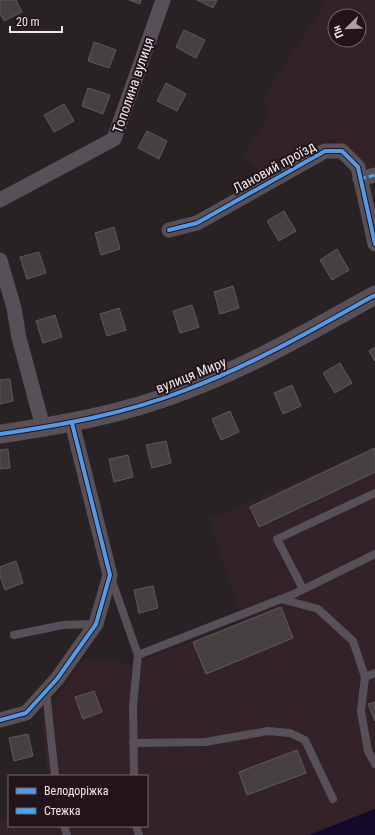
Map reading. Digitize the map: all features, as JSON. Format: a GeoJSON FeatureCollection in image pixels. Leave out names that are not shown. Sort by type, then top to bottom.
{"type":"FeatureCollection","features":[{"type":"Feature","properties":{"kind":"street","name":"Тополина вулиця"},"geometry":{"type":"LineString","coordinates":[[0,200],[114,140],[163,0]]}},
{"type":"Feature","properties":{"kind":"street","name":"Лановий проїзд"},"geometry":{"type":"LineString","coordinates":[[169,230],[198,222],[325,151],[342,151],[358,167],[375,244]]}},
{"type":"Feature","properties":{"kind":"street"},"geometry":{"type":"LineString","coordinates":[[360,179],[375,175]]}},
{"type":"Feature","properties":{"kind":"street"},"geometry":{"type":"LineString","coordinates":[[0,260],[14,308],[19,338],[43,428]]}},
{"type":"Feature","properties":{"kind":"street","name":"вулиця Миру"},"geometry":{"type":"LineString","coordinates":[[0,434],[72,423],[143,405],[220,376],[375,295]]}},
{"type":"Feature","properties":{"kind":"street"},"geometry":{"type":"LineString","coordinates":[[0,720],[26,713],[57,680],[96,624],[110,575],[72,423]]}},
{"type":"Feature","properties":{"kind":"lane"},"geometry":{"type":"LineString","coordinates":[[303,589],[277,539],[375,492]]}},
{"type":"Feature","properties":{"kind":"lane"},"geometry":{"type":"LineString","coordinates":[[138,655],[281,599],[375,554]]}},
{"type":"Feature","properties":{"kind":"lane"},"geometry":{"type":"LineString","coordinates":[[110,575],[138,655],[133,706],[134,775]]}},
{"type":"Feature","properties":{"kind":"lane"},"geometry":{"type":"LineString","coordinates":[[281,599],[318,609],[353,641],[365,677],[361,711],[368,750],[375,764]]}},
{"type":"Feature","properties":{"kind":"lane"},"geometry":{"type":"LineString","coordinates":[[14,635],[63,625],[96,624]]}},
{"type":"Feature","properties":{"kind":"lane"},"geometry":{"type":"LineString","coordinates":[[365,677],[375,673]]}},
{"type":"Feature","properties":{"kind":"lane"},"geometry":{"type":"LineString","coordinates":[[46,691],[56,775]]}},
{"type":"Feature","properties":{"kind":"lane"},"geometry":{"type":"LineString","coordinates":[[133,743],[205,742],[268,731],[290,733],[305,740],[332,799]]}},
{"type":"Feature","properties":{"kind":"shaded area"},"geometry":{"type":"Polygon","coordinates":[[[327,0],[375,0],[375,167],[369,169],[334,139],[265,180],[243,155],[272,109],[261,101],[327,0]]]}},
{"type":"Feature","properties":{"kind":"shaded area"},"geometry":{"type":"Polygon","coordinates":[[[375,447],[375,809],[309,835],[0,835],[0,821],[8,817],[8,827],[148,827],[148,775],[48,775],[41,722],[83,658],[131,664],[244,622],[210,519],[375,447]]]}},
{"type":"Feature","properties":{"kind":"shaded area"},"geometry":{"type":"Polygon","coordinates":[[[375,809],[375,835],[309,835],[375,809]]]}},
{"type":"Feature","properties":{"kind":"building"},"geometry":{"type":"Polygon","coordinates":[[[0,0],[16,0],[22,12],[4,21],[0,13],[0,0]]]}},
{"type":"Feature","properties":{"kind":"building"},"geometry":{"type":"Polygon","coordinates":[[[129,0],[141,0],[140,4],[129,0]]]}},
{"type":"Feature","properties":{"kind":"building"},"geometry":{"type":"Polygon","coordinates":[[[197,0],[217,0],[213,8],[197,0]]]}},
{"type":"Feature","properties":{"kind":"building"},"geometry":{"type":"Polygon","coordinates":[[[184,30],[205,40],[196,58],[176,47],[184,30]]]}},
{"type":"Feature","properties":{"kind":"building"},"geometry":{"type":"Polygon","coordinates":[[[94,42],[116,50],[109,68],[88,61],[94,42]]]}},
{"type":"Feature","properties":{"kind":"building"},"geometry":{"type":"Polygon","coordinates":[[[166,83],[186,94],[177,111],[157,101],[166,83]]]}},
{"type":"Feature","properties":{"kind":"building"},"geometry":{"type":"Polygon","coordinates":[[[88,88],[110,95],[103,114],[82,106],[88,88]]]}},
{"type":"Feature","properties":{"kind":"building"},"geometry":{"type":"Polygon","coordinates":[[[64,104],[74,121],[54,132],[44,115],[64,104]]]}},
{"type":"Feature","properties":{"kind":"building"},"geometry":{"type":"Polygon","coordinates":[[[147,131],[167,141],[159,159],[138,148],[147,131]]]}},
{"type":"Feature","properties":{"kind":"building"},"geometry":{"type":"Polygon","coordinates":[[[284,211],[296,231],[279,241],[267,221],[284,211]]]}},
{"type":"Feature","properties":{"kind":"building"},"geometry":{"type":"Polygon","coordinates":[[[114,227],[120,249],[101,255],[95,233],[114,227]]]}},
{"type":"Feature","properties":{"kind":"building"},"geometry":{"type":"Polygon","coordinates":[[[337,249],[349,270],[332,280],[320,260],[337,249]]]}},
{"type":"Feature","properties":{"kind":"building"},"geometry":{"type":"Polygon","coordinates":[[[39,252],[46,273],[27,279],[20,257],[39,252]]]}},
{"type":"Feature","properties":{"kind":"building"},"geometry":{"type":"Polygon","coordinates":[[[233,286],[239,308],[220,314],[214,292],[233,286]]]}},
{"type":"Feature","properties":{"kind":"building"},"geometry":{"type":"Polygon","coordinates":[[[192,305],[199,327],[180,333],[173,311],[192,305]]]}},
{"type":"Feature","properties":{"kind":"building"},"geometry":{"type":"Polygon","coordinates":[[[119,308],[126,330],[107,336],[100,314],[119,308]]]}},
{"type":"Feature","properties":{"kind":"building"},"geometry":{"type":"Polygon","coordinates":[[[55,315],[62,337],[43,343],[36,321],[55,315]]]}},
{"type":"Feature","properties":{"kind":"building"},"geometry":{"type":"Polygon","coordinates":[[[375,347],[375,361],[369,351],[375,347]]]}},
{"type":"Feature","properties":{"kind":"building"},"geometry":{"type":"Polygon","coordinates":[[[340,363],[352,383],[335,393],[323,373],[340,363]]]}},
{"type":"Feature","properties":{"kind":"building"},"geometry":{"type":"Polygon","coordinates":[[[10,379],[13,401],[0,404],[0,380],[10,379]]]}},
{"type":"Feature","properties":{"kind":"building"},"geometry":{"type":"Polygon","coordinates":[[[292,385],[301,406],[283,414],[274,393],[292,385]]]}},
{"type":"Feature","properties":{"kind":"building"},"geometry":{"type":"Polygon","coordinates":[[[230,411],[239,432],[221,440],[212,419],[230,411]]]}},
{"type":"Feature","properties":{"kind":"building"},"geometry":{"type":"Polygon","coordinates":[[[166,441],[171,463],[152,468],[146,445],[166,441]]]}},
{"type":"Feature","properties":{"kind":"building"},"geometry":{"type":"Polygon","coordinates":[[[375,448],[375,472],[259,527],[250,507],[375,448]]]}},
{"type":"Feature","properties":{"kind":"building"},"geometry":{"type":"Polygon","coordinates":[[[8,449],[10,468],[0,469],[0,450],[8,449]]]}},
{"type":"Feature","properties":{"kind":"building"},"geometry":{"type":"Polygon","coordinates":[[[128,455],[133,477],[114,482],[109,459],[128,455]]]}},
{"type":"Feature","properties":{"kind":"building"},"geometry":{"type":"Polygon","coordinates":[[[16,561],[23,583],[5,590],[0,576],[0,567],[16,561]]]}},
{"type":"Feature","properties":{"kind":"building"},"geometry":{"type":"Polygon","coordinates":[[[153,586],[158,608],[139,613],[134,590],[153,586]]]}},
{"type":"Feature","properties":{"kind":"building"},"geometry":{"type":"Polygon","coordinates":[[[281,607],[293,638],[206,674],[193,642],[281,607]]]}},
{"type":"Feature","properties":{"kind":"building"},"geometry":{"type":"Polygon","coordinates":[[[94,691],[102,712],[83,719],[75,697],[94,691]]]}},
{"type":"Feature","properties":{"kind":"building"},"geometry":{"type":"Polygon","coordinates":[[[375,702],[375,721],[368,704],[375,702]]]}},
{"type":"Feature","properties":{"kind":"building"},"geometry":{"type":"Polygon","coordinates":[[[28,734],[33,756],[14,761],[9,738],[28,734]]]}},
{"type":"Feature","properties":{"kind":"building"},"geometry":{"type":"Polygon","coordinates":[[[297,750],[306,773],[247,795],[239,772],[297,750]]]}},
{"type":"Feature","properties":{"kind":"marked path"},"geometry":{"type":"LineString","coordinates":[[360,179],[375,175]]}},
{"type":"Feature","properties":{"kind":"cycle path"},"geometry":{"type":"LineString","coordinates":[[169,230],[197,223],[325,151],[342,151],[358,167],[375,244]]}},
{"type":"Feature","properties":{"kind":"cycle path"},"geometry":{"type":"LineString","coordinates":[[0,434],[93,418],[138,406],[183,391],[257,359],[375,295]]}},
{"type":"Feature","properties":{"kind":"cycle path"},"geometry":{"type":"LineString","coordinates":[[0,720],[26,713],[57,679],[96,624],[110,575],[72,423]]}}]}
